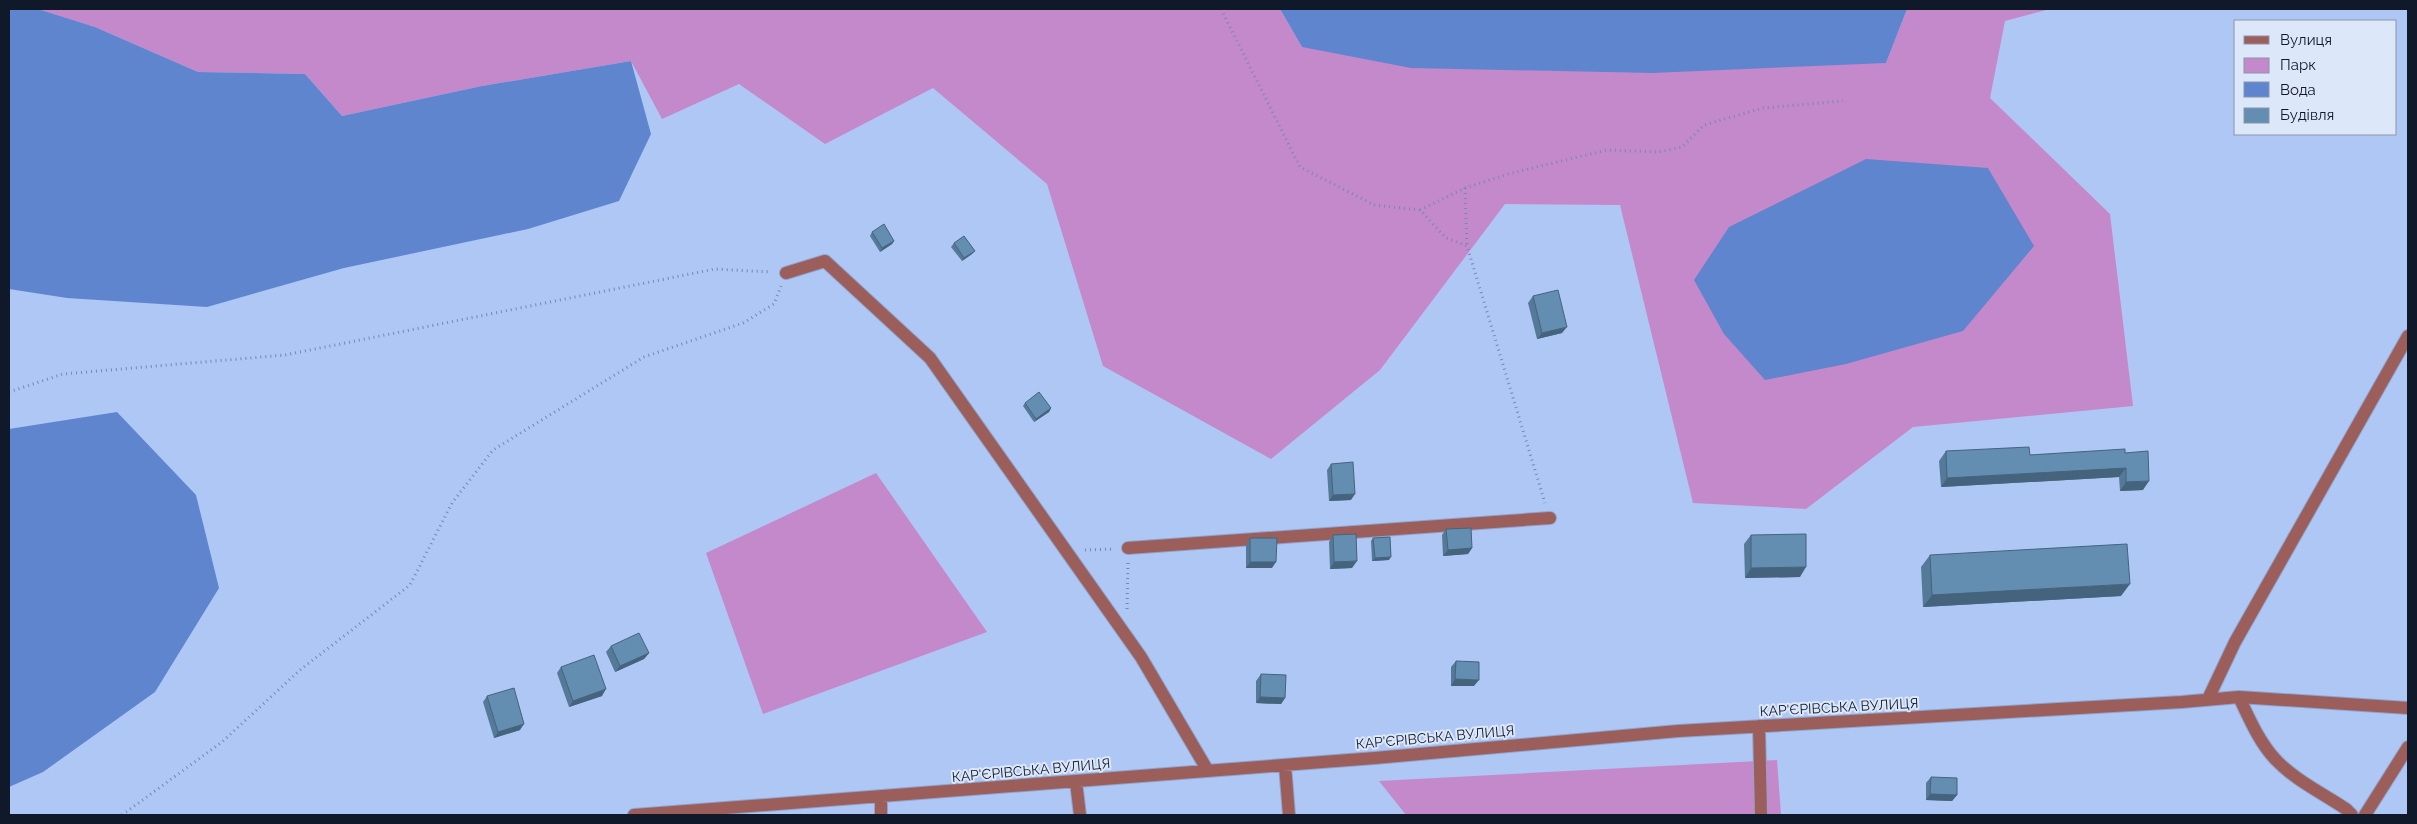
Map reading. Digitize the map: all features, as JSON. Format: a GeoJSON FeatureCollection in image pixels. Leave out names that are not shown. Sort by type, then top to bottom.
{"type":"FeatureCollection","features":[{"type":"Feature","properties":{"kind":"street"},"geometry":{"type":"LineString","coordinates":[[786,274],[825,261],[930,358],[1127,637],[1208,771]]}},
{"type":"Feature","properties":{"kind":"street"},"geometry":{"type":"LineString","coordinates":[[2208,699],[2235,642],[2408,336]]}},
{"type":"Feature","properties":{"kind":"street"},"geometry":{"type":"LineString","coordinates":[[1128,548],[1550,518]]}},
{"type":"Feature","properties":{"kind":"street"},"geometry":{"type":"LineString","coordinates":[[2239,697],[2258,737],[2275,760],[2294,776],[2346,809],[2352,815]]}},
{"type":"Feature","properties":{"kind":"street","name":"КАР'ЄРІВСЬКА ВУЛИЦЯ"},"geometry":{"type":"LineString","coordinates":[[634,815],[1076,782],[1678,731],[2239,697],[2408,708]]}},
{"type":"Feature","properties":{"kind":"street"},"geometry":{"type":"LineString","coordinates":[[1759,726],[1762,815]]}},
{"type":"Feature","properties":{"kind":"street"},"geometry":{"type":"LineString","coordinates":[[2365,815],[2408,747]]}},
{"type":"Feature","properties":{"kind":"street"},"geometry":{"type":"LineString","coordinates":[[1285,765],[1289,815]]}},
{"type":"Feature","properties":{"kind":"street"},"geometry":{"type":"LineString","coordinates":[[1076,782],[1080,815]]}},
{"type":"Feature","properties":{"kind":"street"},"geometry":{"type":"LineString","coordinates":[[881,797],[881,815]]}},
{"type":"Feature","properties":{"kind":"path"},"geometry":{"type":"LineString","coordinates":[[1221,9],[1300,167],[1374,205],[1420,210],[1490,178],[1607,150],[1659,152],[1682,147],[1704,125],[1763,108],[1843,101]]}},
{"type":"Feature","properties":{"kind":"path"},"geometry":{"type":"LineString","coordinates":[[1465,188],[1467,246],[1550,518]]}},
{"type":"Feature","properties":{"kind":"path"},"geometry":{"type":"LineString","coordinates":[[1420,210],[1446,238],[1467,246]]}},
{"type":"Feature","properties":{"kind":"path"},"geometry":{"type":"LineString","coordinates":[[9,392],[63,374],[285,355],[716,269],[786,274],[774,304],[743,323],[644,357],[493,450],[452,503],[410,585],[300,670],[222,742],[122,815]]}},
{"type":"Feature","properties":{"kind":"path"},"geometry":{"type":"LineString","coordinates":[[1066,550],[1128,548],[1127,637]]}},
{"type":"Feature","properties":{"kind":"green space"},"geometry":{"type":"Polygon","coordinates":[[[38,9],[1280,9],[1302,47],[1886,63],[1907,9],[2050,9],[2005,21],[1990,98],[2110,214],[2133,406],[1913,427],[1806,509],[1693,503],[1620,205],[1505,204],[1380,370],[1271,459],[1103,366],[1047,184],[933,88],[825,144],[739,84],[662,119],[631,61],[482,86],[342,116],[305,74],[198,72],[95,27],[38,9]]]}},
{"type":"Feature","properties":{"kind":"green space"},"geometry":{"type":"Polygon","coordinates":[[[876,473],[987,632],[763,714],[706,553],[876,473]]]}},
{"type":"Feature","properties":{"kind":"green space"},"geometry":{"type":"Polygon","coordinates":[[[1777,760],[1781,815],[1406,815],[1379,781],[1777,760]]]}},
{"type":"Feature","properties":{"kind":"water"},"geometry":{"type":"Polygon","coordinates":[[[9,9],[38,9],[95,27],[198,72],[305,74],[342,116],[482,86],[631,61],[651,134],[619,201],[528,229],[344,268],[207,307],[67,298],[9,289],[9,9]]]}},
{"type":"Feature","properties":{"kind":"water"},"geometry":{"type":"Polygon","coordinates":[[[1280,9],[1907,9],[1886,63],[1652,73],[1411,68],[1302,47],[1280,9]]]}},
{"type":"Feature","properties":{"kind":"water"},"geometry":{"type":"Polygon","coordinates":[[[1866,159],[1988,168],[2034,246],[1963,331],[1846,364],[1765,380],[1724,334],[1694,280],[1729,227],[1866,159]]]}},
{"type":"Feature","properties":{"kind":"water"},"geometry":{"type":"Polygon","coordinates":[[[117,412],[196,495],[219,588],[155,692],[43,772],[9,787],[9,429],[117,412]]]}},
{"type":"Feature","properties":{"kind":"building"},"geometry":{"type":"Polygon","coordinates":[[[884,224],[894,241],[882,248],[872,232],[884,224]]]}},
{"type":"Feature","properties":{"kind":"building"},"geometry":{"type":"Polygon","coordinates":[[[964,236],[975,251],[964,258],[954,243],[964,236]]]}},
{"type":"Feature","properties":{"kind":"building"},"geometry":{"type":"Polygon","coordinates":[[[1558,290],[1567,327],[1542,333],[1533,296],[1558,290]]]}},
{"type":"Feature","properties":{"kind":"building"},"geometry":{"type":"Polygon","coordinates":[[[1039,392],[1051,408],[1036,419],[1025,403],[1039,392]]]}},
{"type":"Feature","properties":{"kind":"building"},"geometry":{"type":"Polygon","coordinates":[[[2029,447],[2030,455],[2125,449],[2125,453],[2148,451],[2149,481],[2126,482],[2126,468],[1947,478],[1946,451],[2029,447]]]}},
{"type":"Feature","properties":{"kind":"building"},"geometry":{"type":"Polygon","coordinates":[[[1353,462],[1355,494],[1333,495],[1331,464],[1353,462]]]}},
{"type":"Feature","properties":{"kind":"building"},"geometry":{"type":"Polygon","coordinates":[[[1471,528],[1472,548],[1448,550],[1446,529],[1471,528]]]}},
{"type":"Feature","properties":{"kind":"building"},"geometry":{"type":"Polygon","coordinates":[[[1356,534],[1357,561],[1334,562],[1333,535],[1356,534]]]}},
{"type":"Feature","properties":{"kind":"building"},"geometry":{"type":"Polygon","coordinates":[[[1806,534],[1806,567],[1751,568],[1751,535],[1806,534]]]}},
{"type":"Feature","properties":{"kind":"building"},"geometry":{"type":"Polygon","coordinates":[[[1390,537],[1391,557],[1375,558],[1373,538],[1390,537]]]}},
{"type":"Feature","properties":{"kind":"building"},"geometry":{"type":"Polygon","coordinates":[[[1250,538],[1277,538],[1276,562],[1250,562],[1250,538]]]}},
{"type":"Feature","properties":{"kind":"building"},"geometry":{"type":"Polygon","coordinates":[[[2127,544],[2130,584],[1932,595],[1930,555],[2127,544]]]}},
{"type":"Feature","properties":{"kind":"building"},"geometry":{"type":"Polygon","coordinates":[[[639,633],[649,653],[620,666],[611,646],[639,633]]]}},
{"type":"Feature","properties":{"kind":"building"},"geometry":{"type":"Polygon","coordinates":[[[594,655],[606,689],[573,701],[561,667],[594,655]]]}},
{"type":"Feature","properties":{"kind":"building"},"geometry":{"type":"Polygon","coordinates":[[[1456,661],[1479,662],[1479,680],[1455,679],[1456,661]]]}},
{"type":"Feature","properties":{"kind":"building"},"geometry":{"type":"Polygon","coordinates":[[[1261,674],[1286,675],[1285,698],[1260,697],[1261,674]]]}},
{"type":"Feature","properties":{"kind":"building"},"geometry":{"type":"Polygon","coordinates":[[[514,688],[524,724],[498,732],[487,696],[514,688]]]}},
{"type":"Feature","properties":{"kind":"building"},"geometry":{"type":"Polygon","coordinates":[[[1931,777],[1957,778],[1957,795],[1930,794],[1931,777]]]}}]}
